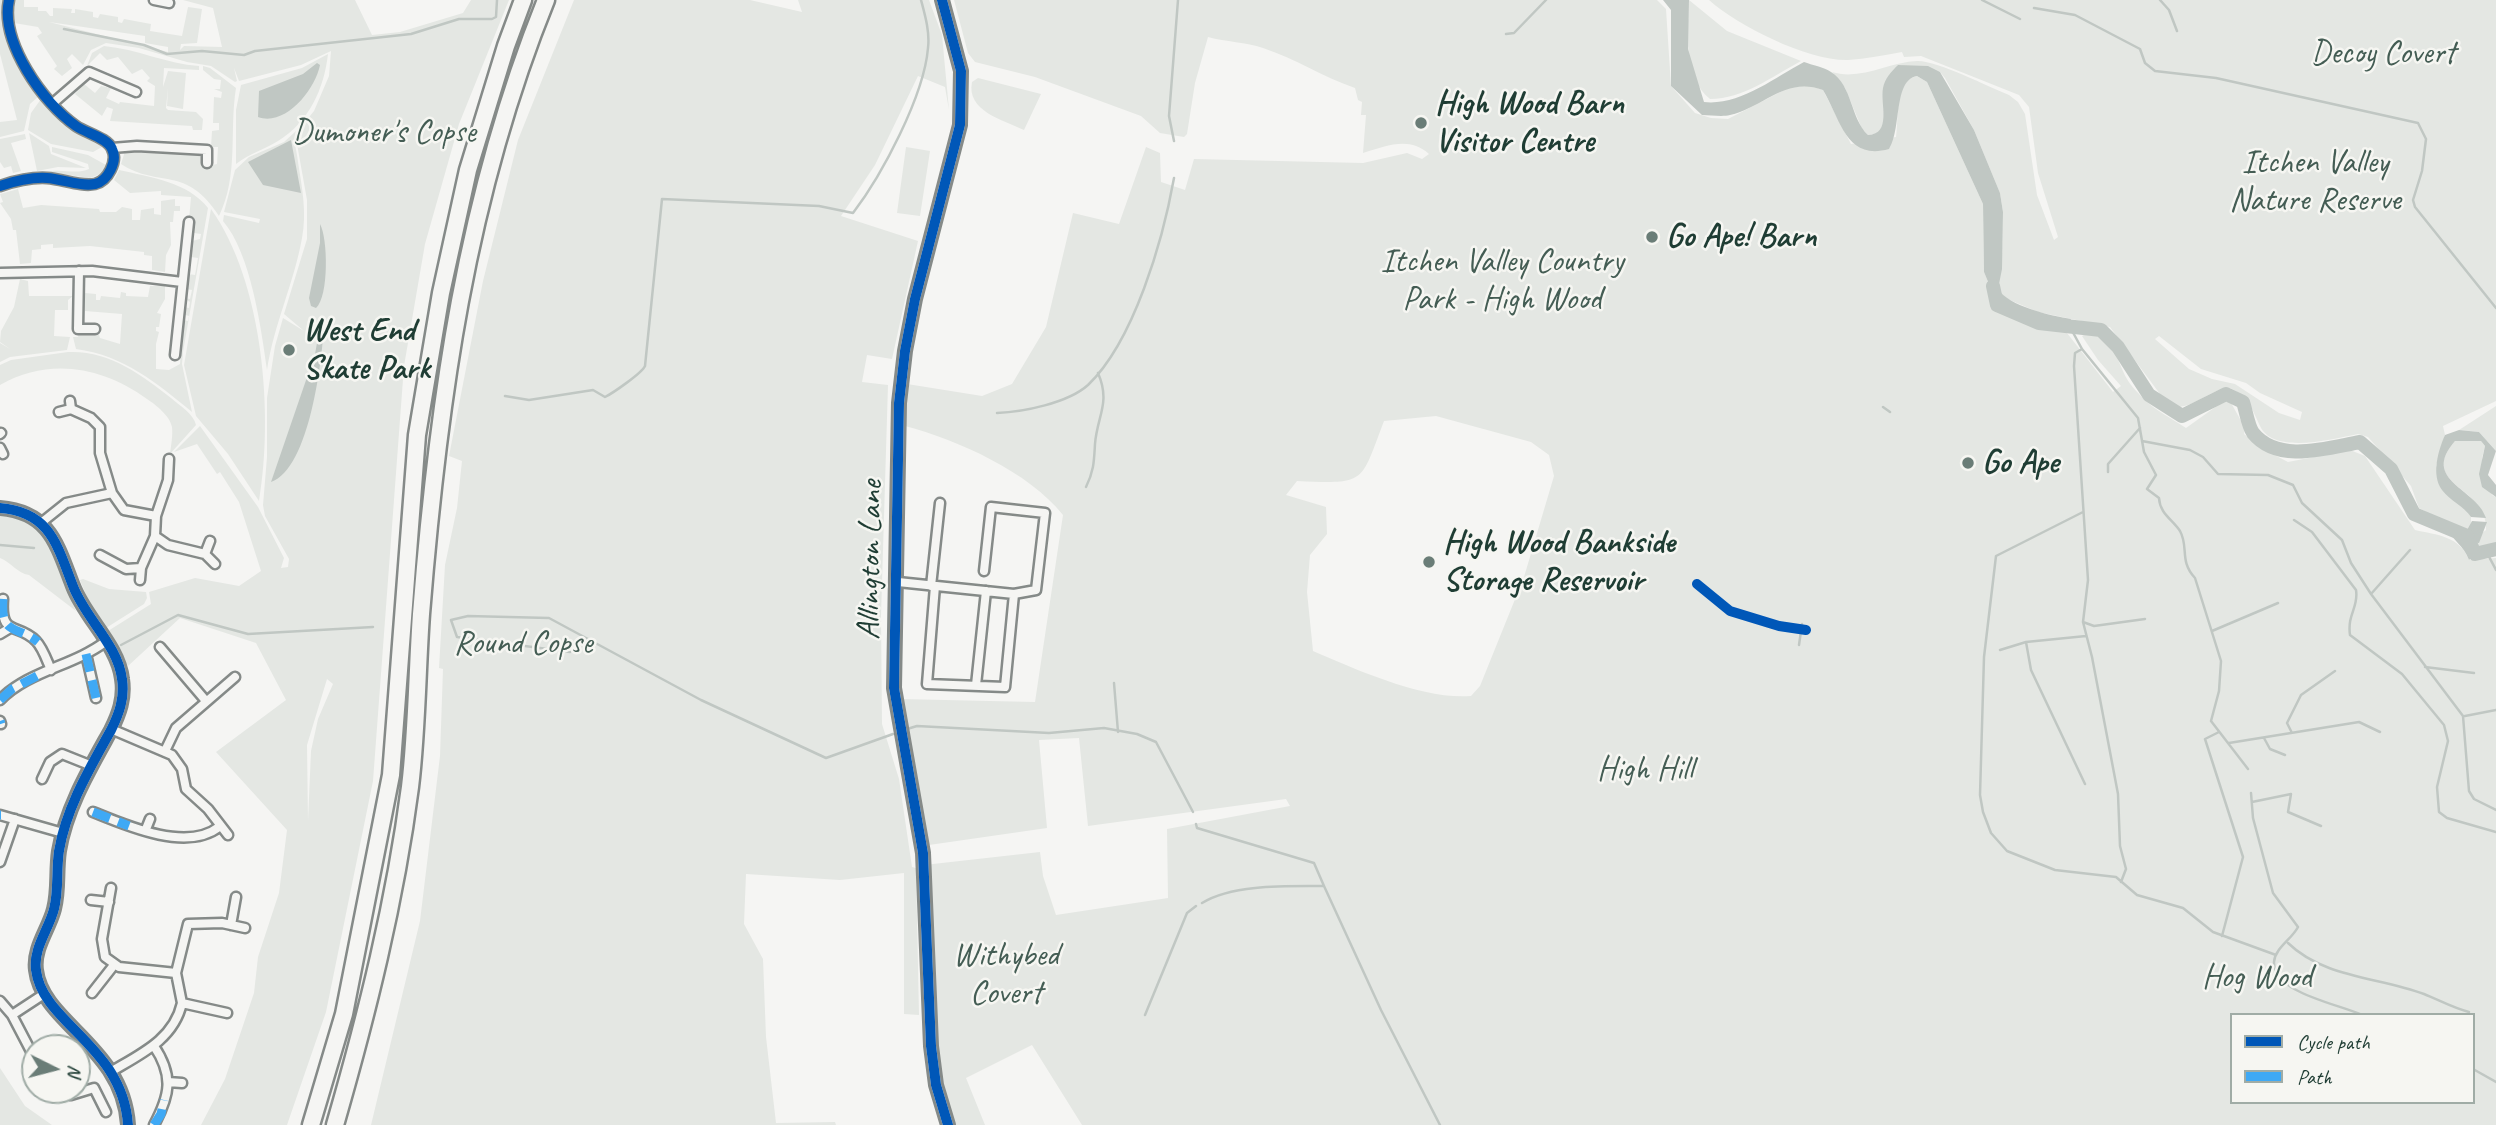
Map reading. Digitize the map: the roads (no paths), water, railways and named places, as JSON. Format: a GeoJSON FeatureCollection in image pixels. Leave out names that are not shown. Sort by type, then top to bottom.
{"type":"FeatureCollection","features":[{"type":"Feature","properties":{"kind":"highway"},"geometry":{"type":"LineString","coordinates":[[311,1125],[344,1014],[391,775],[417,435],[441,293],[468,170],[523,0]]}},
{"type":"Feature","properties":{"kind":"highway"},"geometry":{"type":"LineString","coordinates":[[335,1125],[365,1019],[394,890],[408,797],[438,442],[457,302],[486,178],[525,53],[546,0]]}},
{"type":"Feature","properties":{"kind":"street"},"geometry":{"type":"LineString","coordinates":[[9,0],[7,19],[10,35],[52,104],[78,127],[112,148],[128,145],[207,150],[207,163]]}},
{"type":"Feature","properties":{"kind":"street"},"geometry":{"type":"LineString","coordinates":[[154,0],[169,3]]}},
{"type":"Feature","properties":{"kind":"street","name":"Allington Lane"},"geometry":{"type":"LineString","coordinates":[[942,0],[961,71],[960,125],[915,299],[905,351],[899,403],[898,582],[894,688],[923,853],[931,1046],[936,1085],[948,1125]]}},
{"type":"Feature","properties":{"kind":"street"},"geometry":{"type":"LineString","coordinates":[[52,104],[89,72],[136,92]]}},
{"type":"Feature","properties":{"kind":"street"},"geometry":{"type":"LineString","coordinates":[[0,186],[35,178],[95,184],[109,173],[112,148]]}},
{"type":"Feature","properties":{"kind":"street"},"geometry":{"type":"LineString","coordinates":[[175,355],[189,222]]}},
{"type":"Feature","properties":{"kind":"street"},"geometry":{"type":"LineString","coordinates":[[0,273],[79,271],[182,282]]}},
{"type":"Feature","properties":{"kind":"street"},"geometry":{"type":"LineString","coordinates":[[79,271],[78,329],[95,329]]}},
{"type":"Feature","properties":{"kind":"street"},"geometry":{"type":"LineString","coordinates":[[59,412],[71,405],[100,427],[100,453],[112,493],[124,510],[156,516]]}},
{"type":"Feature","properties":{"kind":"street"},"geometry":{"type":"LineString","coordinates":[[140,580],[141,568],[155,536],[156,516],[172,466]]}},
{"type":"Feature","properties":{"kind":"street"},"geometry":{"type":"LineString","coordinates":[[41,523],[66,503],[112,493]]}},
{"type":"Feature","properties":{"kind":"street"},"geometry":{"type":"LineString","coordinates":[[940,503],[928,684],[1005,687],[1014,594]]}},
{"type":"Feature","properties":{"kind":"street"},"geometry":{"type":"LineString","coordinates":[[898,582],[1014,594],[1036,590],[1045,513],[991,507],[984,572]]}},
{"type":"Feature","properties":{"kind":"street"},"geometry":{"type":"LineString","coordinates":[[0,508],[30,514],[51,533],[87,615],[119,667],[123,689],[120,711],[63,833],[55,907],[35,963],[44,994],[112,1071],[123,1097],[128,1125]]}},
{"type":"Feature","properties":{"kind":"street"},"geometry":{"type":"LineString","coordinates":[[155,536],[168,545],[205,554],[215,564]]}},
{"type":"Feature","properties":{"kind":"street"},"geometry":{"type":"LineString","coordinates":[[205,554],[210,541]]}},
{"type":"Feature","properties":{"kind":"street"},"geometry":{"type":"LineString","coordinates":[[100,555],[126,569],[141,568]]}},
{"type":"Feature","properties":{"kind":"street"},"geometry":{"type":"LineString","coordinates":[[976,685],[986,591]]}},
{"type":"Feature","properties":{"kind":"street"},"geometry":{"type":"LineString","coordinates":[[3,599],[3,615],[10,628],[38,642],[51,670]]}},
{"type":"Feature","properties":{"kind":"street"},"geometry":{"type":"LineString","coordinates":[[0,634],[10,628]]}},
{"type":"Feature","properties":{"kind":"street"},"geometry":{"type":"LineString","coordinates":[[0,700],[22,683],[86,654],[105,642]]}},
{"type":"Feature","properties":{"kind":"street"},"geometry":{"type":"LineString","coordinates":[[160,647],[206,701]]}},
{"type":"Feature","properties":{"kind":"street"},"geometry":{"type":"LineString","coordinates":[[86,654],[96,698]]}},
{"type":"Feature","properties":{"kind":"street"},"geometry":{"type":"LineString","coordinates":[[165,751],[176,728],[234,677]]}},
{"type":"Feature","properties":{"kind":"street"},"geometry":{"type":"LineString","coordinates":[[111,729],[149,748],[165,751],[180,765],[186,789],[208,809],[219,827],[228,835]]}},
{"type":"Feature","properties":{"kind":"street"},"geometry":{"type":"LineString","coordinates":[[42,779],[50,762],[62,754],[92,766]]}},
{"type":"Feature","properties":{"kind":"street"},"geometry":{"type":"LineString","coordinates":[[93,812],[129,826],[191,839],[207,836],[219,827]]}},
{"type":"Feature","properties":{"kind":"street"},"geometry":{"type":"LineString","coordinates":[[0,815],[63,833]]}},
{"type":"Feature","properties":{"kind":"street"},"geometry":{"type":"LineString","coordinates":[[0,862],[15,819]]}},
{"type":"Feature","properties":{"kind":"street"},"geometry":{"type":"LineString","coordinates":[[146,829],[150,819]]}},
{"type":"Feature","properties":{"kind":"street"},"geometry":{"type":"LineString","coordinates":[[111,888],[101,943],[104,954],[114,965],[176,974]]}},
{"type":"Feature","properties":{"kind":"street"},"geometry":{"type":"LineString","coordinates":[[231,925],[236,897]]}},
{"type":"Feature","properties":{"kind":"street"},"geometry":{"type":"LineString","coordinates":[[91,900],[109,902]]}},
{"type":"Feature","properties":{"kind":"street"},"geometry":{"type":"LineString","coordinates":[[112,1071],[154,1046],[175,1024],[182,1003],[176,974],[188,924],[245,928]]}},
{"type":"Feature","properties":{"kind":"street"},"geometry":{"type":"LineString","coordinates":[[93,993],[114,965]]}},
{"type":"Feature","properties":{"kind":"street"},"geometry":{"type":"LineString","coordinates":[[12,1015],[44,994]]}},
{"type":"Feature","properties":{"kind":"street"},"geometry":{"type":"LineString","coordinates":[[0,1001],[12,1015],[22,1034]]}},
{"type":"Feature","properties":{"kind":"street"},"geometry":{"type":"LineString","coordinates":[[182,1003],[227,1013]]}},
{"type":"Feature","properties":{"kind":"street"},"geometry":{"type":"LineString","coordinates":[[154,1046],[166,1065],[168,1082],[161,1114],[154,1125]]}},
{"type":"Feature","properties":{"kind":"street"},"geometry":{"type":"LineString","coordinates":[[168,1082],[182,1083]]}},
{"type":"Feature","properties":{"kind":"street"},"geometry":{"type":"LineString","coordinates":[[91,1089],[94,1088],[100,1094],[106,1112]]}},
{"type":"Feature","properties":{"kind":"waterway"},"geometry":{"type":"LineString","coordinates":[[64,29],[144,45],[167,54],[202,51],[244,55],[255,51],[411,34],[459,19],[492,19],[496,17],[497,0]]}},
{"type":"Feature","properties":{"kind":"waterway"},"geometry":{"type":"LineString","coordinates":[[505,396],[529,400],[593,390],[605,397],[643,369],[662,199],[819,206],[853,213],[888,157],[919,89],[928,42],[921,0]]}},
{"type":"Feature","properties":{"kind":"waterway"},"geometry":{"type":"LineString","coordinates":[[1174,141],[1169,116],[1178,0]]}},
{"type":"Feature","properties":{"kind":"waterway"},"geometry":{"type":"LineString","coordinates":[[1506,34],[1514,33],[1546,0]]}},
{"type":"Feature","properties":{"kind":"waterway"},"geometry":{"type":"LineString","coordinates":[[1982,0],[2020,19]]}},
{"type":"Feature","properties":{"kind":"waterway"},"geometry":{"type":"LineString","coordinates":[[2160,0],[2169,10],[2177,31]]}},
{"type":"Feature","properties":{"kind":"waterway"},"geometry":{"type":"LineString","coordinates":[[2034,8],[2075,15],[2140,49],[2145,63],[2155,71],[2216,78],[2418,123],[2426,139],[2422,171],[2413,200],[2415,207],[2496,308]]}},
{"type":"Feature","properties":{"kind":"waterway"},"geometry":{"type":"LineString","coordinates":[[997,413],[1019,411],[1069,397],[1088,385],[1104,366],[1133,317],[1144,288],[1162,230],[1174,178]]}},
{"type":"Feature","properties":{"kind":"waterway"},"geometry":{"type":"LineString","coordinates":[[1993,286],[1997,305],[2039,323],[2101,330],[2118,347],[2149,395],[2182,416],[2226,394],[2243,402],[2253,433],[2263,443],[2276,448],[2304,451],[2360,442],[2391,469],[2414,514],[2467,536],[2475,554],[2496,549]]}},
{"type":"Feature","properties":{"kind":"waterway"},"geometry":{"type":"LineString","coordinates":[[2070,327],[2082,349],[2138,418],[2144,452],[2156,475],[2147,489],[2159,498],[2164,512],[2183,537],[2187,566],[2195,578],[2221,661],[2219,691],[2211,721],[2248,769]]}},
{"type":"Feature","properties":{"kind":"waterway"},"geometry":{"type":"LineString","coordinates":[[2082,349],[2075,353],[2074,366],[2088,580],[2083,622],[2118,794],[2120,846],[2126,869],[2121,882]]}},
{"type":"Feature","properties":{"kind":"waterway"},"geometry":{"type":"LineString","coordinates":[[1086,487],[1093,466],[1103,401],[1098,373]]}},
{"type":"Feature","properties":{"kind":"waterway"},"geometry":{"type":"LineString","coordinates":[[1883,407],[1890,412]]}},
{"type":"Feature","properties":{"kind":"waterway"},"geometry":{"type":"LineString","coordinates":[[2108,472],[2108,464],[2140,428]]}},
{"type":"Feature","properties":{"kind":"waterway"},"geometry":{"type":"LineString","coordinates":[[2142,441],[2190,450],[2203,457],[2218,474],[2268,475],[2293,485],[2302,503],[2342,540],[2351,563],[2371,594],[2463,716],[2469,791],[2474,799],[2496,810]]}},
{"type":"Feature","properties":{"kind":"waterway"},"geometry":{"type":"LineString","coordinates":[[2083,512],[1996,556],[1984,657],[1980,795],[1991,833],[2007,851],[2055,870],[2116,877],[2137,895],[2183,908],[2213,932],[2276,955]]}},
{"type":"Feature","properties":{"kind":"waterway"},"geometry":{"type":"LineString","coordinates":[[2294,520],[2312,532],[2356,590],[2350,635],[2402,674],[2444,725],[2448,741],[2437,787],[2439,812],[2447,818],[2496,832]]}},
{"type":"Feature","properties":{"kind":"waterway"},"geometry":{"type":"LineString","coordinates":[[0,545],[34,548]]}},
{"type":"Feature","properties":{"kind":"waterway"},"geometry":{"type":"LineString","coordinates":[[2371,594],[2410,550]]}},
{"type":"Feature","properties":{"kind":"waterway"},"geometry":{"type":"LineString","coordinates":[[2486,551],[2496,570]]}},
{"type":"Feature","properties":{"kind":"waterway"},"geometry":{"type":"LineString","coordinates":[[2212,631],[2278,603]]}},
{"type":"Feature","properties":{"kind":"waterway"},"geometry":{"type":"LineString","coordinates":[[121,645],[178,615],[248,634],[373,627]]}},
{"type":"Feature","properties":{"kind":"waterway"},"geometry":{"type":"LineString","coordinates":[[570,652],[457,637],[451,620],[468,616],[549,618],[701,700],[826,758],[893,734]]}},
{"type":"Feature","properties":{"kind":"waterway"},"geometry":{"type":"LineString","coordinates":[[2083,622],[2094,626],[2145,619]]}},
{"type":"Feature","properties":{"kind":"waterway"},"geometry":{"type":"LineString","coordinates":[[1799,645],[1802,624]]}},
{"type":"Feature","properties":{"kind":"waterway"},"geometry":{"type":"LineString","coordinates":[[2000,650],[2026,642],[2086,636]]}},
{"type":"Feature","properties":{"kind":"waterway"},"geometry":{"type":"LineString","coordinates":[[2026,642],[2031,670],[2085,784]]}},
{"type":"Feature","properties":{"kind":"waterway"},"geometry":{"type":"LineString","coordinates":[[2425,667],[2474,673]]}},
{"type":"Feature","properties":{"kind":"waterway"},"geometry":{"type":"LineString","coordinates":[[2292,733],[2287,723],[2301,695],[2335,671]]}},
{"type":"Feature","properties":{"kind":"waterway"},"geometry":{"type":"LineString","coordinates":[[1114,683],[1118,732]]}},
{"type":"Feature","properties":{"kind":"waterway"},"geometry":{"type":"LineString","coordinates":[[2465,716],[2496,710]]}},
{"type":"Feature","properties":{"kind":"waterway"},"geometry":{"type":"LineString","coordinates":[[2229,743],[2359,722],[2380,732]]}},
{"type":"Feature","properties":{"kind":"waterway"},"geometry":{"type":"LineString","coordinates":[[907,729],[917,726],[1049,733],[1104,728],[1137,734],[1156,742],[1193,812]]}},
{"type":"Feature","properties":{"kind":"waterway"},"geometry":{"type":"LineString","coordinates":[[2219,732],[2205,739],[2243,857],[2222,936]]}},
{"type":"Feature","properties":{"kind":"waterway"},"geometry":{"type":"LineString","coordinates":[[2264,738],[2270,749],[2285,755]]}},
{"type":"Feature","properties":{"kind":"waterway"},"geometry":{"type":"LineString","coordinates":[[2251,793],[2253,818],[2273,893],[2298,927],[2275,957],[2277,973],[2295,989],[2356,1013]]}},
{"type":"Feature","properties":{"kind":"waterway"},"geometry":{"type":"LineString","coordinates":[[2252,802],[2291,794],[2288,812],[2321,826]]}},
{"type":"Feature","properties":{"kind":"waterway"},"geometry":{"type":"LineString","coordinates":[[1196,824],[1197,828],[1314,863],[1324,886]]}},
{"type":"Feature","properties":{"kind":"waterway"},"geometry":{"type":"LineString","coordinates":[[1202,903],[1244,889],[1324,886],[1381,1010],[1440,1125]]}},
{"type":"Feature","properties":{"kind":"waterway"},"geometry":{"type":"LineString","coordinates":[[1145,1015],[1187,913],[1196,906]]}},
{"type":"Feature","properties":{"kind":"waterway"},"geometry":{"type":"LineString","coordinates":[[2288,943],[2302,955],[2335,970],[2407,988],[2469,1012]]}},
{"type":"Feature","properties":{"kind":"waterway"},"geometry":{"type":"LineString","coordinates":[[2475,1070],[2496,1082]]}},
{"type":"Feature","properties":{"kind":"place","name":"High Wood Barn Visitor Centre"},"geometry":{"type":"Point","coordinates":[1421,123]}},
{"type":"Feature","properties":{"kind":"place","name":"Go Ape! Barn"},"geometry":{"type":"Point","coordinates":[1652,237]}},
{"type":"Feature","properties":{"kind":"place","name":"West End Skate Park"},"geometry":{"type":"Point","coordinates":[289,350]}},
{"type":"Feature","properties":{"kind":"place","name":"Go Ape"},"geometry":{"type":"Point","coordinates":[1968,463]}},
{"type":"Feature","properties":{"kind":"place","name":"High Wood Bankside Storage Reservoir"},"geometry":{"type":"Point","coordinates":[1429,562]}},
{"type":"Feature","properties":{"kind":"park label","name":"Decoy Covert"},"geometry":{"type":"Point","coordinates":[2383,54]}},
{"type":"Feature","properties":{"kind":"park label","name":"Dumoner's Copse"},"geometry":{"type":"Point","coordinates":[384,133]}},
{"type":"Feature","properties":{"kind":"park label","name":"Itchen Valley Nature Reserve"},"geometry":{"type":"Point","coordinates":[2315,182]}},
{"type":"Feature","properties":{"kind":"park label","name":"Itchen Valley Country Park - High Wood"},"geometry":{"type":"Point","coordinates":[1502,281]}},
{"type":"Feature","properties":{"kind":"park label","name":"Round Copse"},"geometry":{"type":"Point","coordinates":[523,644]}},
{"type":"Feature","properties":{"kind":"park label","name":"High Hill"},"geometry":{"type":"Point","coordinates":[1645,770]}},
{"type":"Feature","properties":{"kind":"park label","name":"Withybed Covert"},"geometry":{"type":"Point","coordinates":[1006,975]}},
{"type":"Feature","properties":{"kind":"park label","name":"Hog Wood"},"geometry":{"type":"Point","coordinates":[2257,978]}}]}
